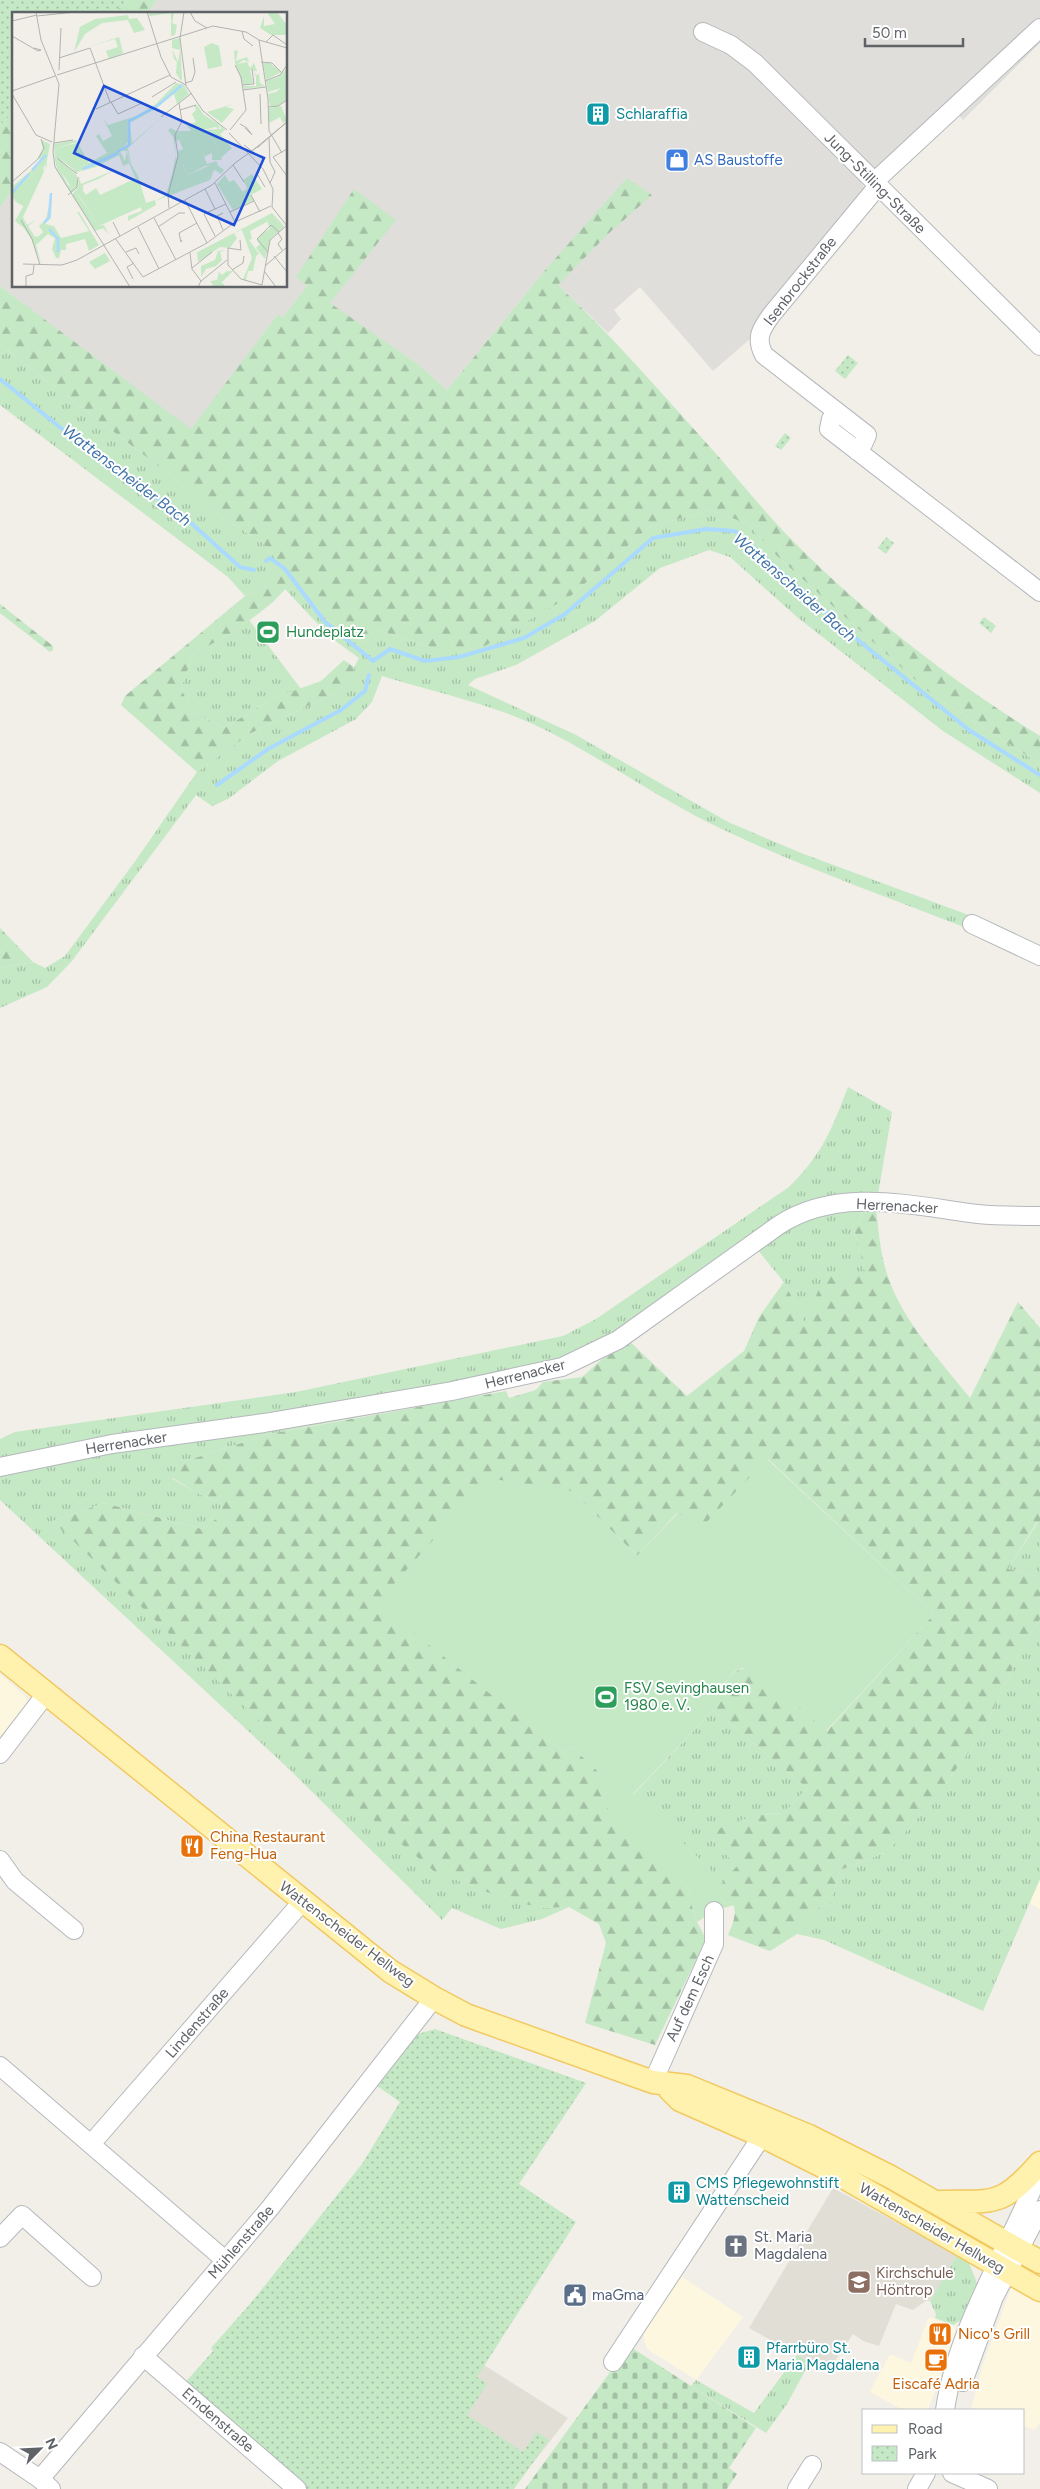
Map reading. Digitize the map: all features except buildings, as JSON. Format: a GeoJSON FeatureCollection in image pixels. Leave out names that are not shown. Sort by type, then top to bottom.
{"type":"FeatureCollection","features":[{"type":"Feature","properties":{"kind":"main road","name":"Wattenscheider Hellweg"},"geometry":{"type":"LineString","coordinates":[[0,1656],[302,1902],[390,1971],[434,1998],[466,2015],[658,2083],[680,2100],[765,2127],[866,2164],[1040,2262]]}},
{"type":"Feature","properties":{"kind":"main road","name":"Wattenscheider Hellweg"},"geometry":{"type":"LineString","coordinates":[[765,2127],[838,2174],[1040,2290]]}},
{"type":"Feature","properties":{"kind":"main road","name":"Wattenscheider Hellweg"},"geometry":{"type":"LineString","coordinates":[[934,2202],[990,2201],[1013,2192],[1040,2163]]}},
{"type":"Feature","properties":{"kind":"street","name":"Isenbrockstraße"},"geometry":{"type":"LineString","coordinates":[[1040,28],[876,184],[772,314],[758,336],[759,346],[764,356],[837,413],[831,419],[829,429],[1040,592]]}},
{"type":"Feature","properties":{"kind":"street","name":"Jung-Stilling-Straße"},"geometry":{"type":"LineString","coordinates":[[703,32],[730,45],[755,63],[1040,346]]}},
{"type":"Feature","properties":{"kind":"street"},"geometry":{"type":"LineString","coordinates":[[972,924],[1040,956]]}},
{"type":"Feature","properties":{"kind":"street","name":"Herrenacker"},"geometry":{"type":"LineString","coordinates":[[0,1467],[112,1444],[264,1423],[452,1391],[562,1368],[618,1340],[779,1225],[797,1215],[818,1208],[844,1203],[894,1203],[1006,1216],[1040,1216]]}},
{"type":"Feature","properties":{"kind":"street"},"geometry":{"type":"LineString","coordinates":[[0,1754],[46,1694]]}},
{"type":"Feature","properties":{"kind":"street"},"geometry":{"type":"LineString","coordinates":[[0,1860],[15,1881],[74,1930]]}},
{"type":"Feature","properties":{"kind":"street","name":"Lindenstraße"},"geometry":{"type":"LineString","coordinates":[[91,2144],[302,1902]]}},
{"type":"Feature","properties":{"kind":"street","name":"Auf dem Esch"},"geometry":{"type":"LineString","coordinates":[[658,2083],[714,1944],[714,1912]]}},
{"type":"Feature","properties":{"kind":"street","name":"Mühlenstraße"},"geometry":{"type":"LineString","coordinates":[[45,2484],[144,2356],[298,2173],[434,1998]]}},
{"type":"Feature","properties":{"kind":"street"},"geometry":{"type":"LineString","coordinates":[[0,2066],[225,2260]]}},
{"type":"Feature","properties":{"kind":"street"},"geometry":{"type":"LineString","coordinates":[[613,2362],[765,2127]]}},
{"type":"Feature","properties":{"kind":"street"},"geometry":{"type":"LineString","coordinates":[[945,2409],[964,2340],[1013,2246],[1040,2171]]}},
{"type":"Feature","properties":{"kind":"street"},"geometry":{"type":"LineString","coordinates":[[1013,2246],[1040,2210]]}},
{"type":"Feature","properties":{"kind":"street"},"geometry":{"type":"LineString","coordinates":[[0,2238],[22,2215],[92,2277]]}},
{"type":"Feature","properties":{"kind":"street"},"geometry":{"type":"LineString","coordinates":[[951,2409],[994,2298],[1002,2268]]}},
{"type":"Feature","properties":{"kind":"street","name":"Emdenstraße"},"geometry":{"type":"LineString","coordinates":[[144,2356],[292,2488]]}},
{"type":"Feature","properties":{"kind":"street"},"geometry":{"type":"LineString","coordinates":[[0,2452],[45,2484]]}},
{"type":"Feature","properties":{"kind":"street"},"geometry":{"type":"LineString","coordinates":[[797,2489],[812,2465]]}},
{"type":"Feature","properties":{"kind":"street"},"geometry":{"type":"LineString","coordinates":[[917,2489],[925,2474]]}},
{"type":"Feature","properties":{"kind":"street"},"geometry":{"type":"LineString","coordinates":[[954,2474],[988,2489]]}},
{"type":"Feature","properties":{"kind":"shaded area"},"geometry":{"type":"Polygon","coordinates":[[[157,0],[1040,0],[1040,43],[963,120],[947,101],[861,183],[867,191],[761,317],[750,339],[713,371],[640,287],[614,310],[621,319],[608,333],[558,285],[542,274],[447,390],[419,365],[329,303],[395,220],[297,277],[307,286],[283,317],[278,314],[191,430],[0,286],[0,207],[12,192],[12,288],[288,288],[288,12],[148,12],[157,0]]]}},
{"type":"Feature","properties":{"kind":"shaded area"},"geometry":{"type":"Polygon","coordinates":[[[0,1674],[26,1697],[28,1706],[0,1746],[0,1674]]]}},
{"type":"Feature","properties":{"kind":"shaded area"},"geometry":{"type":"Polygon","coordinates":[[[1040,1879],[1040,1909],[1029,1903],[1040,1879]]]}},
{"type":"Feature","properties":{"kind":"shaded area","name":"Kirchschule Höntrop"},"geometry":{"type":"Polygon","coordinates":[[[833,2188],[957,2255],[930,2301],[927,2300],[913,2310],[896,2304],[879,2346],[863,2341],[853,2334],[829,2370],[810,2362],[749,2328],[833,2188]]]}},
{"type":"Feature","properties":{"kind":"shaded area"},"geometry":{"type":"Polygon","coordinates":[[[676,2273],[743,2317],[696,2380],[647,2349],[644,2339],[643,2328],[676,2273]]]}},
{"type":"Feature","properties":{"kind":"shaded area"},"geometry":{"type":"Polygon","coordinates":[[[1012,2286],[1040,2297],[1040,2422],[1035,2430],[1025,2426],[1025,2409],[971,2409],[982,2367],[1012,2286]]]}},
{"type":"Feature","properties":{"kind":"shaded area"},"geometry":{"type":"Polygon","coordinates":[[[929,2317],[953,2325],[956,2332],[928,2409],[901,2409],[870,2392],[890,2354],[911,2363],[929,2317]]]}},
{"type":"Feature","properties":{"kind":"shaded area"},"geometry":{"type":"Polygon","coordinates":[[[484,2365],[568,2418],[523,2476],[444,2426],[484,2365]]]}},
{"type":"Feature","properties":{"kind":"green space"},"geometry":{"type":"Polygon","coordinates":[[[0,0],[127,0],[115,12],[12,12],[12,113],[0,125],[0,0]]]}},
{"type":"Feature","properties":{"kind":"green space"},"geometry":{"type":"Polygon","coordinates":[[[127,0],[157,0],[148,12],[115,12],[127,0]]]}},
{"type":"Feature","properties":{"kind":"green space"},"geometry":{"type":"Polygon","coordinates":[[[12,113],[12,192],[0,207],[0,125],[12,113]]]}},
{"type":"Feature","properties":{"kind":"green space"},"geometry":{"type":"Polygon","coordinates":[[[627,178],[652,195],[608,234],[558,285],[660,391],[774,521],[821,569],[911,646],[975,693],[1040,736],[1040,764],[930,693],[777,556],[748,524],[711,510],[649,527],[572,595],[483,647],[430,647],[375,629],[364,644],[329,621],[293,581],[273,602],[236,631],[193,654],[181,689],[194,713],[224,728],[274,698],[321,681],[344,660],[355,668],[342,690],[251,733],[197,772],[121,705],[125,696],[245,596],[265,586],[284,570],[263,543],[214,512],[170,475],[0,345],[0,286],[191,429],[278,314],[283,317],[307,286],[296,277],[354,189],[396,220],[330,303],[419,365],[447,390],[546,269],[627,178]]]}},
{"type":"Feature","properties":{"kind":"green space"},"geometry":{"type":"Polygon","coordinates":[[[0,345],[170,475],[214,512],[263,543],[285,571],[265,586],[245,596],[228,577],[0,405],[0,345]]]}},
{"type":"Feature","properties":{"kind":"green space"},"geometry":{"type":"Polygon","coordinates":[[[848,355],[858,363],[845,379],[835,371],[848,355]]]}},
{"type":"Feature","properties":{"kind":"green space"},"geometry":{"type":"Polygon","coordinates":[[[785,433],[791,438],[781,450],[775,446],[785,433]]]}},
{"type":"Feature","properties":{"kind":"green space"},"geometry":{"type":"Polygon","coordinates":[[[711,510],[748,524],[777,556],[930,693],[1040,764],[1040,793],[943,731],[797,617],[730,557],[709,550],[660,568],[595,621],[516,665],[475,679],[468,685],[576,735],[728,822],[801,853],[974,917],[969,929],[815,870],[724,830],[533,724],[478,704],[382,676],[372,702],[356,719],[278,761],[228,799],[212,806],[196,795],[72,961],[47,987],[0,1008],[0,968],[33,962],[45,968],[65,956],[136,860],[197,772],[251,733],[342,690],[359,658],[330,637],[285,589],[293,581],[329,621],[364,644],[375,629],[430,647],[572,595],[649,527],[711,510]]]}},
{"type":"Feature","properties":{"kind":"green space"},"geometry":{"type":"Polygon","coordinates":[[[886,537],[894,543],[886,554],[878,548],[886,537]]]}},
{"type":"Feature","properties":{"kind":"green space"},"geometry":{"type":"Polygon","coordinates":[[[0,604],[53,646],[53,650],[50,652],[0,613],[0,604]]]}},
{"type":"Feature","properties":{"kind":"green space"},"geometry":{"type":"Polygon","coordinates":[[[984,617],[996,626],[991,633],[979,623],[984,617]]]}},
{"type":"Feature","properties":{"kind":"green space"},"geometry":{"type":"Polygon","coordinates":[[[249,620],[301,689],[274,698],[224,728],[194,713],[181,689],[193,654],[236,631],[249,620]]]}},
{"type":"Feature","properties":{"kind":"green space"},"geometry":{"type":"Polygon","coordinates":[[[0,928],[33,962],[0,968],[0,928]]]}},
{"type":"Feature","properties":{"kind":"green space"},"geometry":{"type":"Polygon","coordinates":[[[848,1087],[892,1112],[876,1206],[852,1222],[866,1275],[805,1324],[784,1282],[756,1248],[625,1330],[546,1368],[0,1460],[0,1439],[15,1432],[296,1392],[563,1336],[596,1319],[789,1187],[801,1175],[825,1141],[848,1087]]]}},
{"type":"Feature","properties":{"kind":"green space"},"geometry":{"type":"Polygon","coordinates":[[[876,1206],[887,1274],[902,1308],[923,1339],[970,1398],[1018,1302],[1040,1328],[1040,1525],[1037,1522],[1008,1569],[1040,1577],[1040,1619],[1020,1652],[980,1737],[932,1802],[887,1852],[840,1870],[831,1903],[811,1911],[797,1934],[770,1951],[728,1935],[735,1914],[733,1903],[717,1888],[737,1866],[708,1835],[744,1819],[784,1813],[807,1788],[713,1710],[719,1694],[733,1673],[748,1668],[757,1670],[827,1731],[934,1614],[768,1459],[700,1530],[677,1513],[637,1556],[572,1491],[378,1603],[564,1753],[572,1747],[603,1776],[668,1866],[689,1888],[690,1899],[697,1922],[706,1939],[655,2045],[585,2023],[606,1943],[599,1924],[569,1907],[542,1908],[505,1899],[435,1872],[287,1748],[53,1521],[104,1503],[202,1529],[222,1515],[221,1504],[197,1493],[171,1477],[186,1461],[269,1434],[506,1391],[509,1398],[536,1390],[543,1382],[582,1377],[626,1338],[687,1396],[744,1351],[759,1317],[784,1282],[805,1323],[825,1274],[866,1275],[852,1222],[876,1206]]]}},
{"type":"Feature","properties":{"kind":"green space"},"geometry":{"type":"Polygon","coordinates":[[[400,1409],[269,1434],[186,1461],[171,1478],[221,1504],[223,1515],[202,1529],[104,1503],[53,1521],[542,1908],[569,1907],[542,1919],[501,1929],[452,1908],[442,1920],[290,1770],[0,1500],[0,1470],[328,1417],[400,1409]]]}},
{"type":"Feature","properties":{"kind":"green space","name":"FSV Sevinghausen 1980 e. V."},"geometry":{"type":"Polygon","coordinates":[[[767,1459],[934,1614],[826,1731],[757,1670],[742,1668],[734,1672],[724,1683],[713,1710],[633,1794],[723,1882],[718,1888],[729,1896],[734,1905],[714,1911],[697,1922],[690,1899],[689,1888],[668,1866],[611,1814],[598,1790],[603,1776],[572,1747],[564,1753],[377,1603],[488,1478],[572,1491],[637,1556],[678,1513],[700,1529],[767,1459]]]}},
{"type":"Feature","properties":{"kind":"green space"},"geometry":{"type":"Polygon","coordinates":[[[1038,1522],[1040,1525],[1040,1577],[1008,1569],[1038,1522]]]}},
{"type":"Feature","properties":{"kind":"green space"},"geometry":{"type":"Polygon","coordinates":[[[1040,1619],[1040,1879],[983,2011],[824,1940],[797,1934],[811,1911],[831,1903],[840,1870],[887,1852],[932,1802],[980,1737],[1020,1652],[1040,1619]]]}},
{"type":"Feature","properties":{"kind":"green space"},"geometry":{"type":"Polygon","coordinates":[[[713,1710],[807,1788],[784,1813],[767,1814],[708,1835],[737,1866],[723,1882],[633,1795],[713,1710]]]}},
{"type":"Feature","properties":{"kind":"green space"},"geometry":{"type":"Polygon","coordinates":[[[435,2029],[586,2083],[519,2184],[576,2222],[477,2377],[487,2384],[467,2415],[523,2452],[537,2432],[549,2440],[514,2489],[304,2489],[184,2384],[213,2351],[211,2348],[250,2304],[362,2164],[400,2102],[377,2086],[418,2034],[435,2029]]]}},
{"type":"Feature","properties":{"kind":"green space"},"geometry":{"type":"Polygon","coordinates":[[[957,2255],[969,2263],[977,2283],[963,2319],[953,2325],[935,2318],[936,2314],[930,2301],[957,2255]]]}},
{"type":"Feature","properties":{"kind":"green space"},"geometry":{"type":"Polygon","coordinates":[[[629,2346],[756,2428],[729,2468],[737,2474],[727,2489],[525,2489],[629,2346]]]}},
{"type":"Feature","properties":{"kind":"green space"},"geometry":{"type":"Polygon","coordinates":[[[797,2355],[810,2362],[787,2404],[766,2433],[691,2386],[696,2380],[754,2413],[797,2355]]]}},
{"type":"Feature","properties":{"kind":"waterway","name":"Wattenscheider Bach"},"geometry":{"type":"LineString","coordinates":[[0,379],[61,428],[191,523],[240,567],[254,570]]}},
{"type":"Feature","properties":{"kind":"waterway","name":"Wattenscheider Bach"},"geometry":{"type":"LineString","coordinates":[[266,561],[270,558],[285,569],[325,622],[373,661],[390,649],[425,661],[459,657],[524,638],[565,614],[653,538],[706,529],[735,531],[848,632],[969,730],[1040,775]]}},
{"type":"Feature","properties":{"kind":"waterway"},"geometry":{"type":"LineString","coordinates":[[217,785],[268,749],[341,710],[365,691],[369,675]]}},
{"type":"Feature","properties":{"kind":"place","name":"Schlaraffia"},"geometry":{"type":"Point","coordinates":[598,114]}},
{"type":"Feature","properties":{"kind":"place","name":"AS Baustoffe"},"geometry":{"type":"Point","coordinates":[677,160]}},
{"type":"Feature","properties":{"kind":"place","name":"Hundeplatz"},"geometry":{"type":"Point","coordinates":[268,632]}},
{"type":"Feature","properties":{"kind":"place","name":"FSV Sevinghausen 1980 e. V."},"geometry":{"type":"Point","coordinates":[606,1697]}},
{"type":"Feature","properties":{"kind":"place","name":"China Restaurant Feng-Hua"},"geometry":{"type":"Point","coordinates":[192,1846]}},
{"type":"Feature","properties":{"kind":"place","name":"CMS Pflegewohnstift Wattenscheid"},"geometry":{"type":"Point","coordinates":[679,2192]}},
{"type":"Feature","properties":{"kind":"place","name":"St. Maria Magdalena"},"geometry":{"type":"Point","coordinates":[736,2246]}},
{"type":"Feature","properties":{"kind":"place","name":"Kirchschule Höntrop"},"geometry":{"type":"Point","coordinates":[859,2282]}},
{"type":"Feature","properties":{"kind":"place","name":"maGma"},"geometry":{"type":"Point","coordinates":[575,2295]}},
{"type":"Feature","properties":{"kind":"place","name":"Nico's Grill"},"geometry":{"type":"Point","coordinates":[940,2334]}},
{"type":"Feature","properties":{"kind":"place","name":"Pfarrbüro St. Maria Magdalena"},"geometry":{"type":"Point","coordinates":[749,2357]}},
{"type":"Feature","properties":{"kind":"place","name":"Eiscafé Adria"},"geometry":{"type":"Point","coordinates":[936,2360]}}]}
